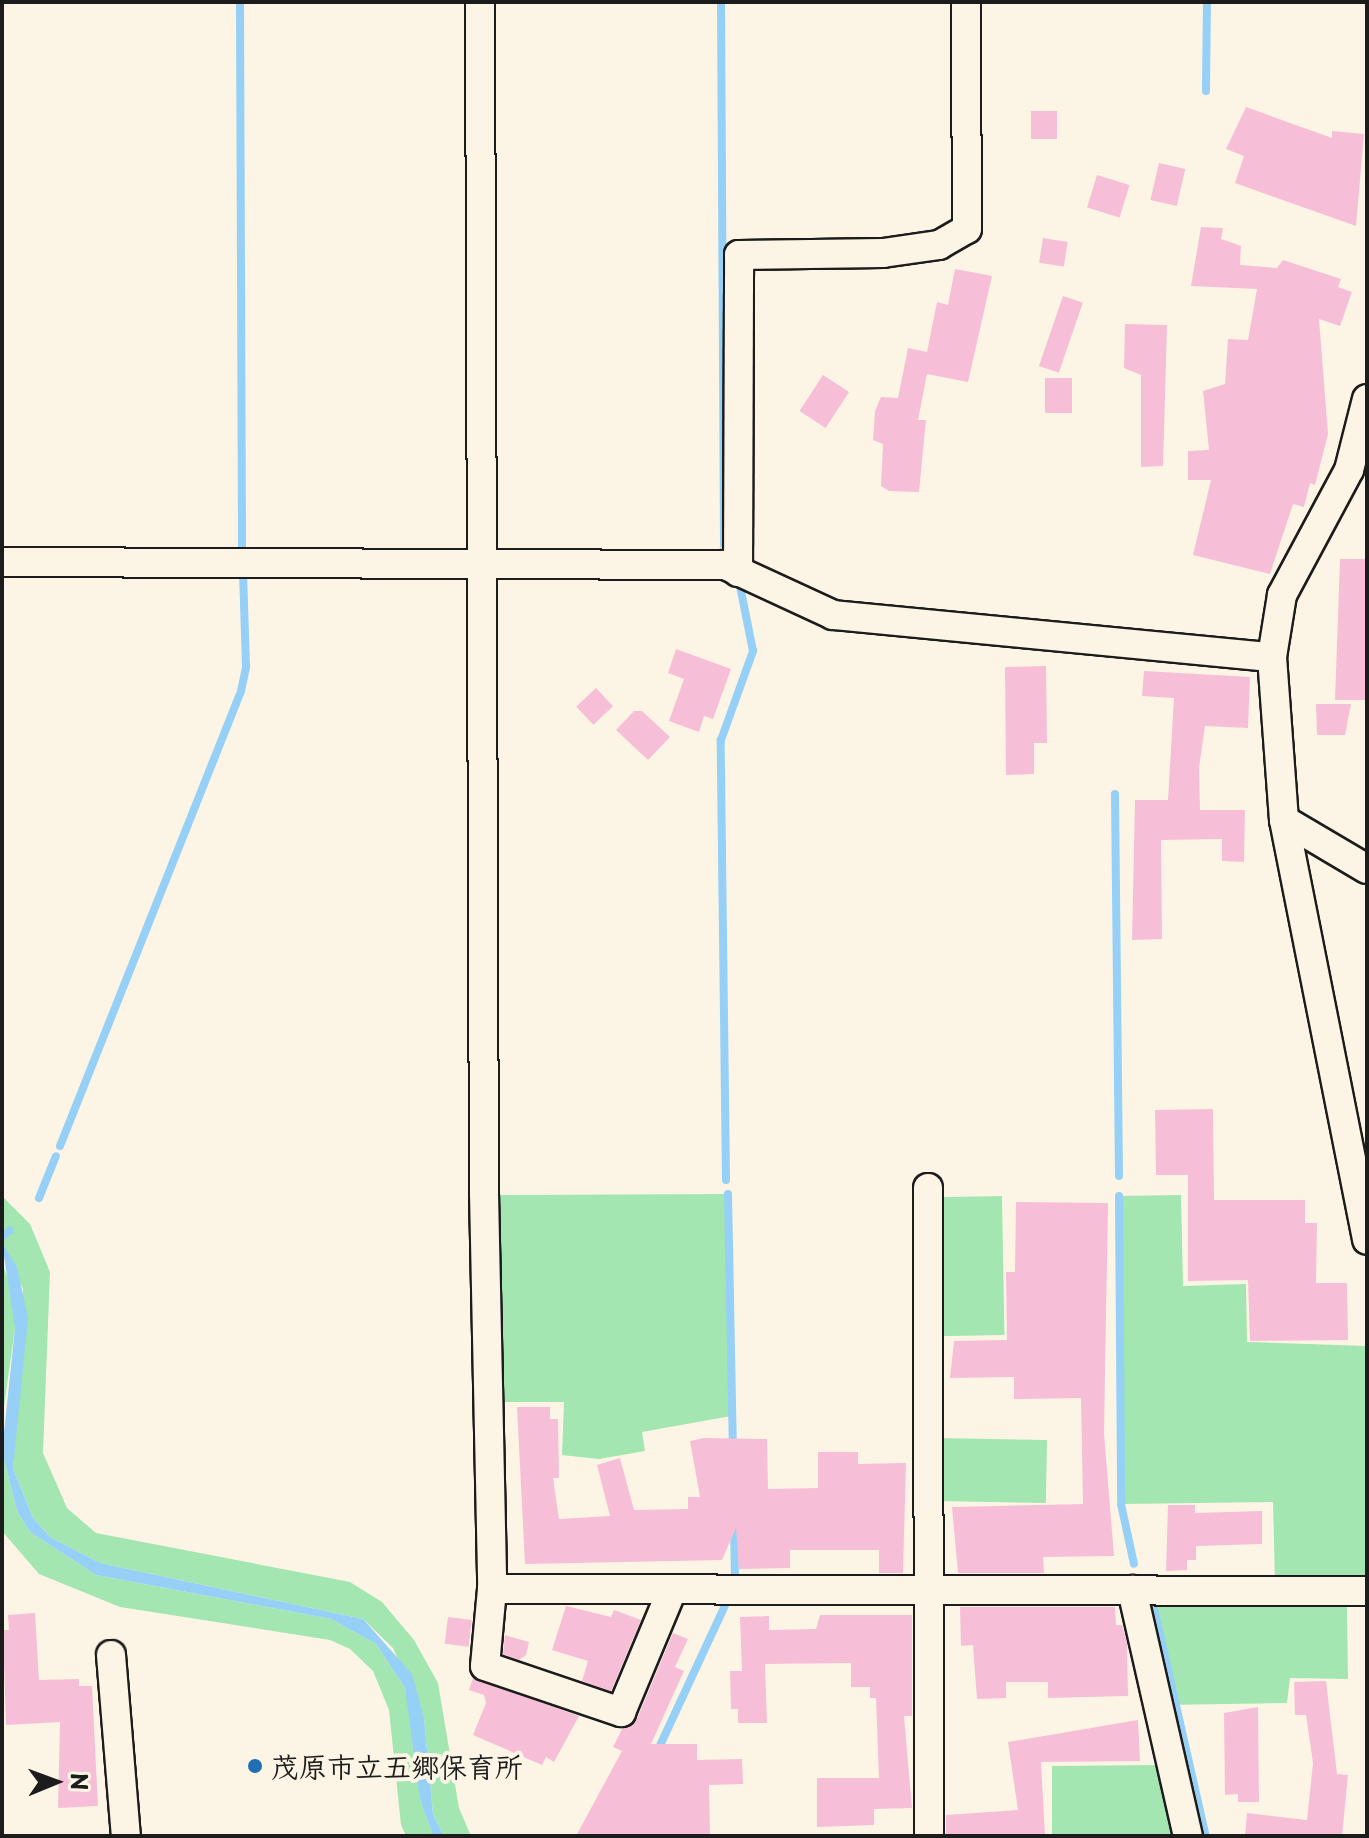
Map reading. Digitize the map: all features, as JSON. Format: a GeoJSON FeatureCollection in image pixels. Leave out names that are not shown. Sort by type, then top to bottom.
{"type":"FeatureCollection","features":[{"type":"Feature","properties":{"kind":"street"},"geometry":{"type":"LineString","coordinates":[[480,2],[484,1193],[492,1589],[485,1666],[621,1712],[672,1590]]}},
{"type":"Feature","properties":{"kind":"street"},"geometry":{"type":"LineString","coordinates":[[738,572],[739,255],[883,253],[939,245],[967,229],[966,2]]}},
{"type":"Feature","properties":{"kind":"street"},"geometry":{"type":"LineString","coordinates":[[1367,399],[1349,470],[1282,595],[1272,657],[1284,820],[1367,1240]]}},
{"type":"Feature","properties":{"kind":"street"},"geometry":{"type":"LineString","coordinates":[[2,562],[484,561],[725,565],[833,615],[1272,657]]}},
{"type":"Feature","properties":{"kind":"street"},"geometry":{"type":"LineString","coordinates":[[1284,820],[1367,869]]}},
{"type":"Feature","properties":{"kind":"street"},"geometry":{"type":"LineString","coordinates":[[928,1188],[929,1836]]}},
{"type":"Feature","properties":{"kind":"street"},"geometry":{"type":"LineString","coordinates":[[492,1589],[1367,1591]]}},
{"type":"Feature","properties":{"kind":"street"},"geometry":{"type":"LineString","coordinates":[[1132,1590],[1188,1836]]}},
{"type":"Feature","properties":{"kind":"street"},"geometry":{"type":"LineString","coordinates":[[111,1655],[126,1836]]}},
{"type":"Feature","properties":{"kind":"green space"},"geometry":{"type":"Polygon","coordinates":[[[728,1194],[731,1416],[642,1432],[645,1451],[599,1459],[562,1455],[564,1402],[493,1402],[492,1195],[728,1194]]]}},
{"type":"Feature","properties":{"kind":"green space"},"geometry":{"type":"Polygon","coordinates":[[[1181,1195],[1183,1286],[1246,1284],[1247,1342],[1367,1346],[1367,1583],[1275,1583],[1273,1502],[1121,1504],[1119,1196],[1181,1195]]]}},
{"type":"Feature","properties":{"kind":"green space"},"geometry":{"type":"Polygon","coordinates":[[[2,1196],[30,1224],[50,1272],[43,1453],[67,1508],[96,1533],[350,1582],[382,1602],[414,1640],[438,1683],[459,1808],[471,1836],[444,1836],[433,1814],[424,1718],[393,1648],[363,1619],[100,1563],[50,1537],[33,1518],[13,1468],[23,1289],[2,1243],[2,1196]]]}},
{"type":"Feature","properties":{"kind":"green space"},"geometry":{"type":"Polygon","coordinates":[[[1002,1196],[1004,1335],[936,1336],[934,1197],[1002,1196]]]}},
{"type":"Feature","properties":{"kind":"green space"},"geometry":{"type":"Polygon","coordinates":[[[2,1263],[15,1297],[15,1328],[2,1421],[2,1263]]]}},
{"type":"Feature","properties":{"kind":"green space"},"geometry":{"type":"Polygon","coordinates":[[[936,1438],[1047,1440],[1046,1503],[935,1501],[936,1438]]]}},
{"type":"Feature","properties":{"kind":"green space"},"geometry":{"type":"Polygon","coordinates":[[[2,1452],[17,1511],[30,1532],[96,1575],[331,1619],[376,1644],[405,1688],[413,1714],[420,1799],[433,1836],[406,1836],[401,1825],[389,1710],[373,1671],[350,1649],[330,1640],[120,1607],[39,1574],[2,1531],[2,1452]]]}},
{"type":"Feature","properties":{"kind":"green space"},"geometry":{"type":"Polygon","coordinates":[[[1141,1597],[1337,1599],[1347,1607],[1348,1679],[1290,1678],[1287,1703],[1164,1705],[1141,1597]]]}},
{"type":"Feature","properties":{"kind":"green space"},"geometry":{"type":"Polygon","coordinates":[[[1163,1765],[1180,1836],[1052,1836],[1052,1766],[1163,1765]]]}},
{"type":"Feature","properties":{"kind":"water"},"geometry":{"type":"Polygon","coordinates":[[[2,1243],[17,1267],[28,1318],[13,1468],[33,1518],[50,1537],[100,1563],[363,1619],[412,1674],[424,1718],[433,1814],[444,1836],[433,1836],[420,1799],[405,1688],[376,1644],[331,1619],[96,1575],[30,1532],[17,1511],[2,1452],[15,1328],[2,1243]]]}},
{"type":"Feature","properties":{"kind":"building"},"geometry":{"type":"Polygon","coordinates":[[[1246,107],[1332,138],[1332,131],[1364,134],[1356,226],[1235,183],[1244,156],[1226,149],[1246,107]]]}},
{"type":"Feature","properties":{"kind":"building"},"geometry":{"type":"Polygon","coordinates":[[[1031,111],[1057,111],[1057,139],[1031,139],[1031,111]]]}},
{"type":"Feature","properties":{"kind":"building"},"geometry":{"type":"Polygon","coordinates":[[[1159,163],[1185,169],[1177,206],[1150,200],[1159,163]]]}},
{"type":"Feature","properties":{"kind":"building"},"geometry":{"type":"Polygon","coordinates":[[[1097,175],[1130,185],[1120,217],[1087,208],[1097,175]]]}},
{"type":"Feature","properties":{"kind":"building"},"geometry":{"type":"Polygon","coordinates":[[[1201,227],[1223,228],[1221,239],[1241,246],[1240,265],[1277,268],[1283,260],[1341,279],[1338,287],[1352,292],[1340,326],[1319,319],[1328,434],[1315,485],[1310,483],[1304,507],[1293,504],[1270,574],[1193,555],[1211,480],[1188,480],[1188,451],[1209,450],[1203,391],[1225,384],[1228,339],[1248,340],[1257,289],[1191,286],[1201,227]]]}},
{"type":"Feature","properties":{"kind":"building"},"geometry":{"type":"Polygon","coordinates":[[[1043,238],[1068,242],[1064,267],[1039,263],[1043,238]]]}},
{"type":"Feature","properties":{"kind":"building"},"geometry":{"type":"Polygon","coordinates":[[[955,269],[992,276],[968,382],[927,374],[918,420],[926,420],[919,492],[889,491],[881,486],[883,444],[873,440],[875,411],[881,397],[898,398],[908,348],[927,352],[937,302],[948,305],[955,269]]]}},
{"type":"Feature","properties":{"kind":"building"},"geometry":{"type":"Polygon","coordinates":[[[1063,296],[1083,303],[1059,373],[1039,366],[1063,296]]]}},
{"type":"Feature","properties":{"kind":"building"},"geometry":{"type":"Polygon","coordinates":[[[1125,324],[1167,325],[1163,466],[1141,467],[1141,375],[1124,368],[1125,324]]]}},
{"type":"Feature","properties":{"kind":"building"},"geometry":{"type":"Polygon","coordinates":[[[823,375],[849,392],[826,428],[800,411],[823,375]]]}},
{"type":"Feature","properties":{"kind":"building"},"geometry":{"type":"Polygon","coordinates":[[[1045,378],[1072,378],[1072,413],[1045,413],[1045,378]]]}},
{"type":"Feature","properties":{"kind":"building"},"geometry":{"type":"Polygon","coordinates":[[[1340,559],[1367,559],[1367,700],[1335,700],[1340,559]]]}},
{"type":"Feature","properties":{"kind":"building"},"geometry":{"type":"Polygon","coordinates":[[[676,649],[731,669],[713,719],[704,716],[699,732],[669,721],[684,679],[668,673],[676,649]]]}},
{"type":"Feature","properties":{"kind":"building"},"geometry":{"type":"Polygon","coordinates":[[[1046,666],[1047,743],[1034,743],[1034,774],[1006,775],[1005,667],[1046,666]]]}},
{"type":"Feature","properties":{"kind":"building"},"geometry":{"type":"Polygon","coordinates":[[[1144,671],[1250,677],[1248,728],[1205,726],[1199,768],[1200,810],[1245,810],[1244,862],[1222,861],[1222,839],[1161,840],[1162,939],[1132,940],[1135,800],[1168,800],[1174,698],[1142,696],[1144,671]]]}},
{"type":"Feature","properties":{"kind":"building"},"geometry":{"type":"Polygon","coordinates":[[[596,688],[613,706],[593,725],[576,706],[596,688]]]}},
{"type":"Feature","properties":{"kind":"building"},"geometry":{"type":"Polygon","coordinates":[[[1316,704],[1351,704],[1345,735],[1317,735],[1316,704]]]}},
{"type":"Feature","properties":{"kind":"building"},"geometry":{"type":"Polygon","coordinates":[[[634,711],[642,711],[670,737],[648,760],[616,730],[634,711]]]}},
{"type":"Feature","properties":{"kind":"building"},"geometry":{"type":"Polygon","coordinates":[[[1213,1109],[1214,1200],[1305,1200],[1305,1223],[1317,1223],[1316,1283],[1347,1283],[1348,1340],[1250,1341],[1248,1280],[1188,1281],[1188,1175],[1156,1175],[1155,1110],[1213,1109]]]}},
{"type":"Feature","properties":{"kind":"building"},"geometry":{"type":"Polygon","coordinates":[[[1016,1202],[1108,1203],[1104,1433],[1114,1556],[1043,1557],[1044,1573],[958,1573],[952,1507],[1083,1504],[1081,1398],[1014,1399],[1014,1377],[950,1378],[954,1341],[1007,1340],[1006,1272],[1015,1272],[1016,1202]]]}},
{"type":"Feature","properties":{"kind":"building"},"geometry":{"type":"Polygon","coordinates":[[[517,1407],[550,1407],[550,1419],[558,1419],[559,1478],[553,1478],[559,1519],[610,1516],[597,1465],[620,1458],[634,1510],[688,1509],[688,1497],[700,1497],[690,1441],[704,1438],[767,1439],[768,1489],[818,1488],[818,1452],[858,1452],[858,1464],[906,1463],[903,1573],[879,1573],[879,1550],[790,1550],[790,1568],[739,1569],[736,1528],[722,1560],[525,1564],[517,1407]]]}},
{"type":"Feature","properties":{"kind":"building"},"geometry":{"type":"Polygon","coordinates":[[[1168,1505],[1195,1505],[1195,1513],[1262,1511],[1262,1544],[1196,1546],[1196,1560],[1187,1560],[1187,1570],[1166,1571],[1168,1505]]]}},
{"type":"Feature","properties":{"kind":"building"},"geometry":{"type":"Polygon","coordinates":[[[566,1606],[611,1617],[614,1610],[641,1620],[611,1691],[582,1681],[588,1661],[552,1650],[566,1606]]]}},
{"type":"Feature","properties":{"kind":"building"},"geometry":{"type":"Polygon","coordinates":[[[960,1607],[1115,1607],[1116,1625],[1122,1625],[1127,1643],[1128,1696],[1048,1698],[1048,1682],[1006,1682],[1006,1698],[977,1699],[973,1645],[961,1646],[960,1607]]]}},
{"type":"Feature","properties":{"kind":"building"},"geometry":{"type":"Polygon","coordinates":[[[35,1613],[39,1680],[79,1679],[79,1686],[92,1686],[98,1806],[58,1808],[60,1722],[6,1725],[3,1630],[9,1630],[8,1615],[35,1613]]]}},
{"type":"Feature","properties":{"kind":"building"},"geometry":{"type":"Polygon","coordinates":[[[820,1615],[912,1615],[912,1716],[904,1716],[912,1808],[874,1809],[874,1825],[817,1827],[817,1778],[879,1778],[876,1698],[870,1698],[870,1687],[851,1687],[851,1663],[765,1664],[767,1723],[738,1723],[738,1709],[731,1709],[730,1671],[742,1671],[740,1617],[769,1616],[769,1630],[816,1629],[820,1615]]]}},
{"type":"Feature","properties":{"kind":"building"},"geometry":{"type":"Polygon","coordinates":[[[448,1617],[472,1620],[469,1647],[445,1644],[448,1617]]]}},
{"type":"Feature","properties":{"kind":"building"},"geometry":{"type":"Polygon","coordinates":[[[673,1633],[688,1639],[675,1667],[684,1671],[651,1744],[697,1744],[697,1760],[742,1759],[743,1784],[709,1785],[710,1836],[576,1836],[622,1751],[613,1747],[622,1729],[637,1719],[673,1633]]]}},
{"type":"Feature","properties":{"kind":"building"},"geometry":{"type":"Polygon","coordinates":[[[505,1635],[529,1642],[526,1655],[519,1660],[503,1654],[505,1635]]]}},
{"type":"Feature","properties":{"kind":"building"},"geometry":{"type":"Polygon","coordinates":[[[473,1678],[579,1716],[554,1762],[546,1757],[542,1765],[473,1735],[486,1703],[484,1695],[469,1690],[473,1678]]]}},
{"type":"Feature","properties":{"kind":"building"},"geometry":{"type":"Polygon","coordinates":[[[1326,1681],[1337,1774],[1348,1775],[1342,1836],[1245,1836],[1247,1813],[1307,1820],[1313,1763],[1306,1715],[1295,1715],[1294,1682],[1326,1681]]]}},
{"type":"Feature","properties":{"kind":"building"},"geometry":{"type":"Polygon","coordinates":[[[1258,1707],[1259,1802],[1238,1802],[1238,1794],[1225,1795],[1224,1713],[1258,1707]]]}},
{"type":"Feature","properties":{"kind":"building"},"geometry":{"type":"Polygon","coordinates":[[[1138,1720],[1140,1761],[1041,1762],[1045,1836],[946,1836],[946,1815],[1018,1810],[1008,1742],[1138,1720]]]}},
{"type":"Feature","properties":{"kind":"waterway"},"geometry":{"type":"LineString","coordinates":[[240,2],[242,550]]}},
{"type":"Feature","properties":{"kind":"waterway"},"geometry":{"type":"LineString","coordinates":[[721,2],[724,545]]}},
{"type":"Feature","properties":{"kind":"waterway"},"geometry":{"type":"LineString","coordinates":[[1206,91],[1207,2]]}},
{"type":"Feature","properties":{"kind":"waterway"},"geometry":{"type":"LineString","coordinates":[[60,1146],[241,691],[246,667],[243,570]]}},
{"type":"Feature","properties":{"kind":"waterway"},"geometry":{"type":"LineString","coordinates":[[726,1180],[721,740],[753,651],[739,581]]}},
{"type":"Feature","properties":{"kind":"waterway"},"geometry":{"type":"LineString","coordinates":[[1115,794],[1119,1176]]}},
{"type":"Feature","properties":{"kind":"waterway"},"geometry":{"type":"LineString","coordinates":[[39,1198],[56,1156]]}},
{"type":"Feature","properties":{"kind":"waterway"},"geometry":{"type":"LineString","coordinates":[[728,1194],[733,1449]]}},
{"type":"Feature","properties":{"kind":"waterway"},"geometry":{"type":"LineString","coordinates":[[1119,1196],[1121,1504],[1134,1564]]}},
{"type":"Feature","properties":{"kind":"waterway"},"geometry":{"type":"LineString","coordinates":[[2,1236],[9,1231]]}},
{"type":"Feature","properties":{"kind":"waterway"},"geometry":{"type":"LineString","coordinates":[[734,1523],[735,1582]]}},
{"type":"Feature","properties":{"kind":"waterway"},"geometry":{"type":"LineString","coordinates":[[657,1752],[729,1597]]}},
{"type":"Feature","properties":{"kind":"waterway"},"geometry":{"type":"LineString","coordinates":[[1153,1604],[1205,1833]]}},
{"type":"Feature","properties":{"kind":"place","name":"茂原市立五郷保育所"},"geometry":{"type":"Point","coordinates":[255,1766]}}]}
